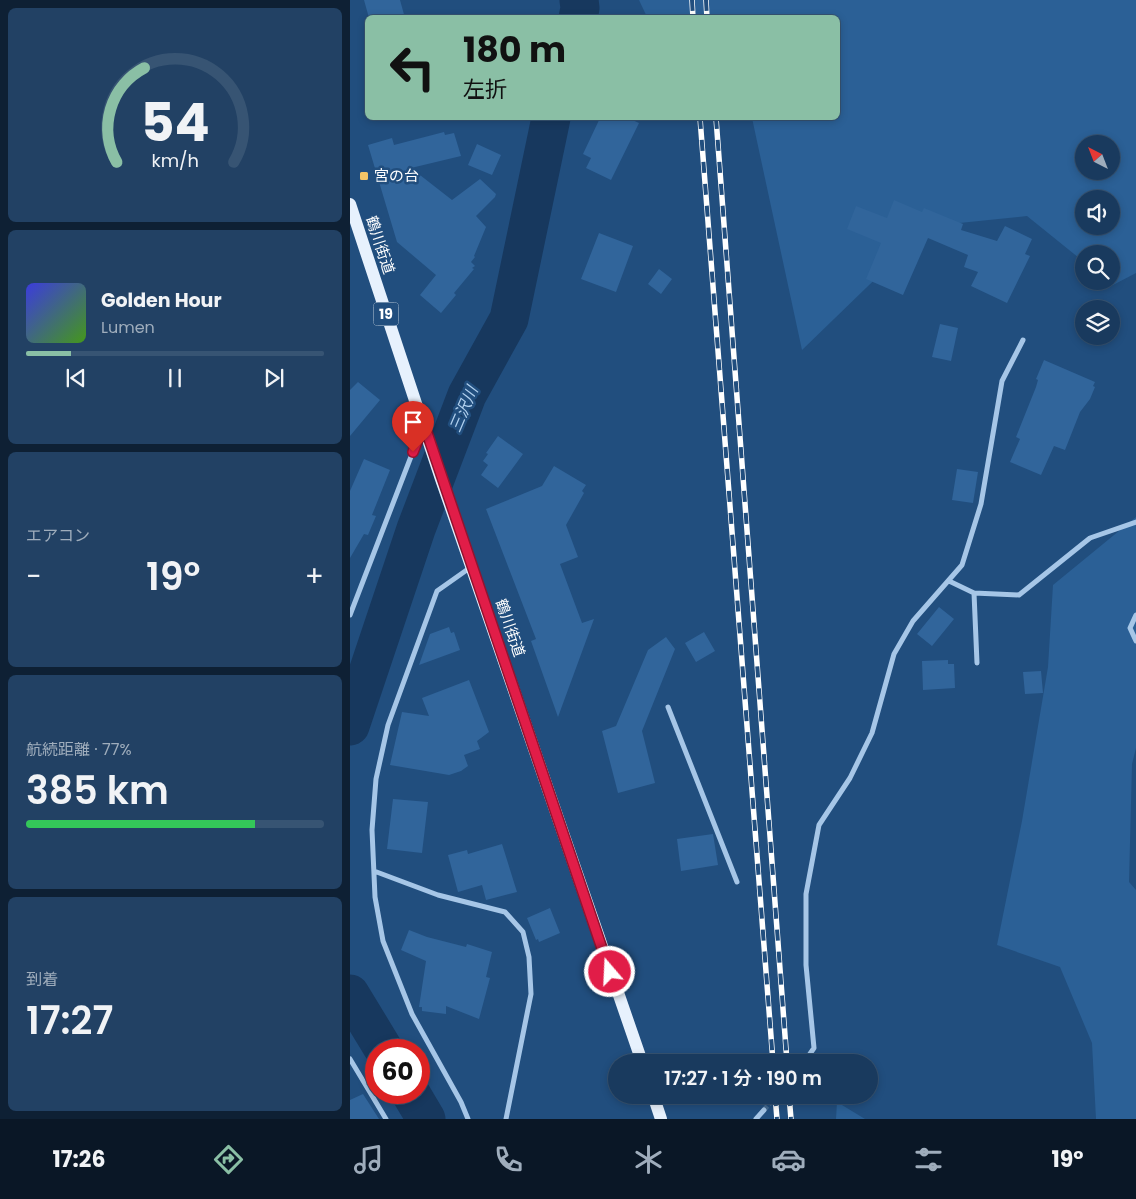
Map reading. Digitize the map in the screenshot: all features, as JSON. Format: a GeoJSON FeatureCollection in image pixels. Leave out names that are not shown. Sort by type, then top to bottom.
{"type":"FeatureCollection","features":[{"type":"Feature","properties":{"kind":"main road","name":"鶴川街道"},"geometry":{"type":"LineString","coordinates":[[350,204],[441,479],[639,1054]]}},
{"type":"Feature","properties":{"kind":"main road"},"geometry":{"type":"LineString","coordinates":[[656,1104],[661,1119]]}},
{"type":"Feature","properties":{"kind":"street"},"geometry":{"type":"LineString","coordinates":[[810,1054],[814,1048],[806,964],[806,894],[819,825],[850,778],[872,733],[894,654],[914,622],[962,565],[981,504],[1002,381],[1023,340]]}},
{"type":"Feature","properties":{"kind":"street"},"geometry":{"type":"LineString","coordinates":[[350,614],[424,424]]}},
{"type":"Feature","properties":{"kind":"street"},"geometry":{"type":"LineString","coordinates":[[949,581],[974,594],[1019,595],[1090,538],[1136,522]]}},
{"type":"Feature","properties":{"kind":"street"},"geometry":{"type":"LineString","coordinates":[[466,1118],[412,1014],[383,940],[375,897],[372,830],[376,779],[388,725],[436,591],[472,567]]}},
{"type":"Feature","properties":{"kind":"street"},"geometry":{"type":"LineString","coordinates":[[974,594],[977,663]]}},
{"type":"Feature","properties":{"kind":"street"},"geometry":{"type":"LineString","coordinates":[[1136,615],[1130,628],[1136,640]]}},
{"type":"Feature","properties":{"kind":"street"},"geometry":{"type":"LineString","coordinates":[[668,707],[736,882]]}},
{"type":"Feature","properties":{"kind":"street"},"geometry":{"type":"LineString","coordinates":[[374,871],[438,895],[506,912],[523,932],[529,957],[531,994],[506,1119]]}},
{"type":"Feature","properties":{"kind":"street"},"geometry":{"type":"LineString","coordinates":[[350,1059],[386,1119]]}},
{"type":"Feature","properties":{"kind":"street"},"geometry":{"type":"LineString","coordinates":[[756,1119],[764,1110]]}},
{"type":"Feature","properties":{"kind":"shaded area"},"geometry":{"type":"Polygon","coordinates":[[[639,0],[1136,0],[1136,273],[1120,281],[1120,245],[1075,245],[1075,255],[1027,216],[930,226],[802,350],[752,120],[840,120],[840,15],[646,15],[639,0]]]}},
{"type":"Feature","properties":{"kind":"shaded area"},"geometry":{"type":"Polygon","coordinates":[[[1136,517],[1136,748],[1132,764],[1129,882],[1136,890],[1136,1119],[1096,1119],[1092,1043],[1060,967],[997,945],[1022,821],[1048,667],[1053,585],[1136,517]]]}},
{"type":"Feature","properties":{"kind":"shaded area"},"geometry":{"type":"Polygon","coordinates":[[[837,1104],[840,1104],[865,1119],[836,1119],[837,1104]]]}},
{"type":"Feature","properties":{"kind":"building"},"geometry":{"type":"Polygon","coordinates":[[[364,0],[400,0],[404,15],[368,15],[364,0]]]}},
{"type":"Feature","properties":{"kind":"building"},"geometry":{"type":"Polygon","coordinates":[[[599,120],[632,120],[639,123],[611,180],[586,168],[591,158],[583,154],[599,120]]]}},
{"type":"Feature","properties":{"kind":"building"},"geometry":{"type":"Polygon","coordinates":[[[444,132],[445,135],[454,133],[461,156],[411,168],[452,200],[480,179],[496,194],[476,216],[486,227],[475,257],[471,262],[475,266],[472,268],[474,269],[454,293],[456,295],[441,313],[420,295],[436,275],[397,242],[368,145],[392,138],[394,145],[444,132]]]}},
{"type":"Feature","properties":{"kind":"building"},"geometry":{"type":"Polygon","coordinates":[[[477,144],[501,155],[492,175],[468,165],[477,144]]]}},
{"type":"Feature","properties":{"kind":"building"},"geometry":{"type":"Polygon","coordinates":[[[894,200],[922,212],[924,208],[963,224],[961,230],[997,241],[1005,226],[1032,239],[1025,254],[1030,256],[1007,303],[971,286],[978,272],[964,267],[968,255],[928,238],[903,295],[866,279],[881,243],[847,229],[856,206],[887,218],[894,200]]]}},
{"type":"Feature","properties":{"kind":"building"},"geometry":{"type":"Polygon","coordinates":[[[599,233],[633,246],[616,292],[581,279],[599,233]]]}},
{"type":"Feature","properties":{"kind":"building"},"geometry":{"type":"Polygon","coordinates":[[[659,269],[672,279],[661,294],[648,284],[659,269]]]}},
{"type":"Feature","properties":{"kind":"building"},"geometry":{"type":"Polygon","coordinates":[[[940,324],[958,328],[951,361],[932,357],[940,324]]]}},
{"type":"Feature","properties":{"kind":"building"},"geometry":{"type":"Polygon","coordinates":[[[1044,360],[1095,382],[1093,386],[1095,387],[1090,399],[1080,412],[1065,450],[1054,446],[1041,475],[1010,462],[1020,439],[1016,437],[1036,387],[1038,380],[1036,379],[1044,360]]]}},
{"type":"Feature","properties":{"kind":"building"},"geometry":{"type":"Polygon","coordinates":[[[358,382],[380,400],[350,436],[350,390],[358,382]]]}},
{"type":"Feature","properties":{"kind":"building"},"geometry":{"type":"Polygon","coordinates":[[[498,436],[523,454],[498,488],[481,475],[488,465],[483,461],[488,454],[486,453],[498,436]]]}},
{"type":"Feature","properties":{"kind":"building"},"geometry":{"type":"Polygon","coordinates":[[[364,459],[390,470],[372,515],[376,516],[368,535],[364,534],[350,558],[350,491],[364,459]]]}},
{"type":"Feature","properties":{"kind":"building"},"geometry":{"type":"Polygon","coordinates":[[[554,466],[586,485],[582,491],[584,493],[566,525],[578,557],[560,564],[582,623],[594,619],[558,717],[531,641],[536,639],[486,509],[542,486],[554,466]]]}},
{"type":"Feature","properties":{"kind":"building"},"geometry":{"type":"Polygon","coordinates":[[[957,469],[978,472],[973,503],[952,500],[957,469]]]}},
{"type":"Feature","properties":{"kind":"building"},"geometry":{"type":"Polygon","coordinates":[[[939,607],[954,619],[932,646],[917,634],[939,607]]]}},
{"type":"Feature","properties":{"kind":"building"},"geometry":{"type":"Polygon","coordinates":[[[449,627],[451,633],[454,632],[460,650],[419,665],[430,634],[449,627]]]}},
{"type":"Feature","properties":{"kind":"building"},"geometry":{"type":"Polygon","coordinates":[[[704,632],[715,651],[696,662],[685,643],[704,632]]]}},
{"type":"Feature","properties":{"kind":"building"},"geometry":{"type":"Polygon","coordinates":[[[666,637],[675,649],[642,731],[655,783],[618,793],[602,731],[616,726],[648,650],[666,637]]]}},
{"type":"Feature","properties":{"kind":"building"},"geometry":{"type":"Polygon","coordinates":[[[948,660],[948,664],[954,664],[955,688],[923,690],[922,661],[948,660]]]}},
{"type":"Feature","properties":{"kind":"building"},"geometry":{"type":"Polygon","coordinates":[[[1041,671],[1043,693],[1025,694],[1023,672],[1041,671]]]}},
{"type":"Feature","properties":{"kind":"building"},"geometry":{"type":"Polygon","coordinates":[[[469,680],[489,732],[477,741],[480,749],[464,755],[468,766],[461,771],[449,775],[390,765],[402,712],[429,716],[422,698],[469,680]]]}},
{"type":"Feature","properties":{"kind":"building"},"geometry":{"type":"Polygon","coordinates":[[[393,799],[428,802],[422,853],[387,849],[393,799]]]}},
{"type":"Feature","properties":{"kind":"building"},"geometry":{"type":"Polygon","coordinates":[[[713,834],[718,865],[681,871],[677,839],[713,834]]]}},
{"type":"Feature","properties":{"kind":"building"},"geometry":{"type":"Polygon","coordinates":[[[502,844],[517,892],[486,900],[482,885],[458,892],[448,855],[467,850],[468,854],[502,844]]]}},
{"type":"Feature","properties":{"kind":"building"},"geometry":{"type":"Polygon","coordinates":[[[550,908],[560,933],[539,942],[538,939],[536,940],[527,918],[550,908]]]}},
{"type":"Feature","properties":{"kind":"building"},"geometry":{"type":"Polygon","coordinates":[[[409,930],[427,937],[466,947],[467,944],[492,952],[486,977],[490,978],[479,1019],[446,1006],[446,1014],[422,1011],[422,1007],[419,1007],[426,961],[401,950],[409,930]]]}},
{"type":"Feature","properties":{"kind":"building"},"geometry":{"type":"Polygon","coordinates":[[[363,1094],[365,1104],[369,1104],[379,1119],[350,1119],[350,1100],[363,1094]]]}},
{"type":"Feature","properties":{"kind":"waterway","name":"三沢川"},"geometry":{"type":"LineString","coordinates":[[579,0],[579,15]]}},
{"type":"Feature","properties":{"kind":"waterway","name":"三沢川"},"geometry":{"type":"LineString","coordinates":[[350,726],[416,529],[467,395],[509,319],[551,120]]}},
{"type":"Feature","properties":{"kind":"waterway","name":"三沢川"},"geometry":{"type":"LineString","coordinates":[[350,994],[377,1039]]}},
{"type":"Feature","properties":{"kind":"waterway","name":"三沢川"},"geometry":{"type":"LineString","coordinates":[[417,1104],[426,1119]]}},
{"type":"Feature","properties":{"kind":"tunnel"},"geometry":{"type":"LineString","coordinates":[[764,1110],[769,1104]]}},
{"type":"Feature","properties":{"kind":"railway"},"geometry":{"type":"LineString","coordinates":[[692,0],[693,15]]}},
{"type":"Feature","properties":{"kind":"railway"},"geometry":{"type":"LineString","coordinates":[[706,0],[707,15]]}},
{"type":"Feature","properties":{"kind":"railway"},"geometry":{"type":"LineString","coordinates":[[700,120],[772,1054]]}},
{"type":"Feature","properties":{"kind":"railway"},"geometry":{"type":"LineString","coordinates":[[716,120],[786,1054]]}},
{"type":"Feature","properties":{"kind":"railway"},"geometry":{"type":"LineString","coordinates":[[776,1104],[777,1119]]}},
{"type":"Feature","properties":{"kind":"railway"},"geometry":{"type":"LineString","coordinates":[[790,1104],[791,1119]]}},
{"type":"Feature","properties":{"kind":"place","name":"宮の台"},"geometry":{"type":"Point","coordinates":[364,176]}},
{"type":"Feature","properties":{"kind":"route"},"geometry":{"type":"LineString","coordinates":[[413,452],[424,424],[610,972]]}}]}
